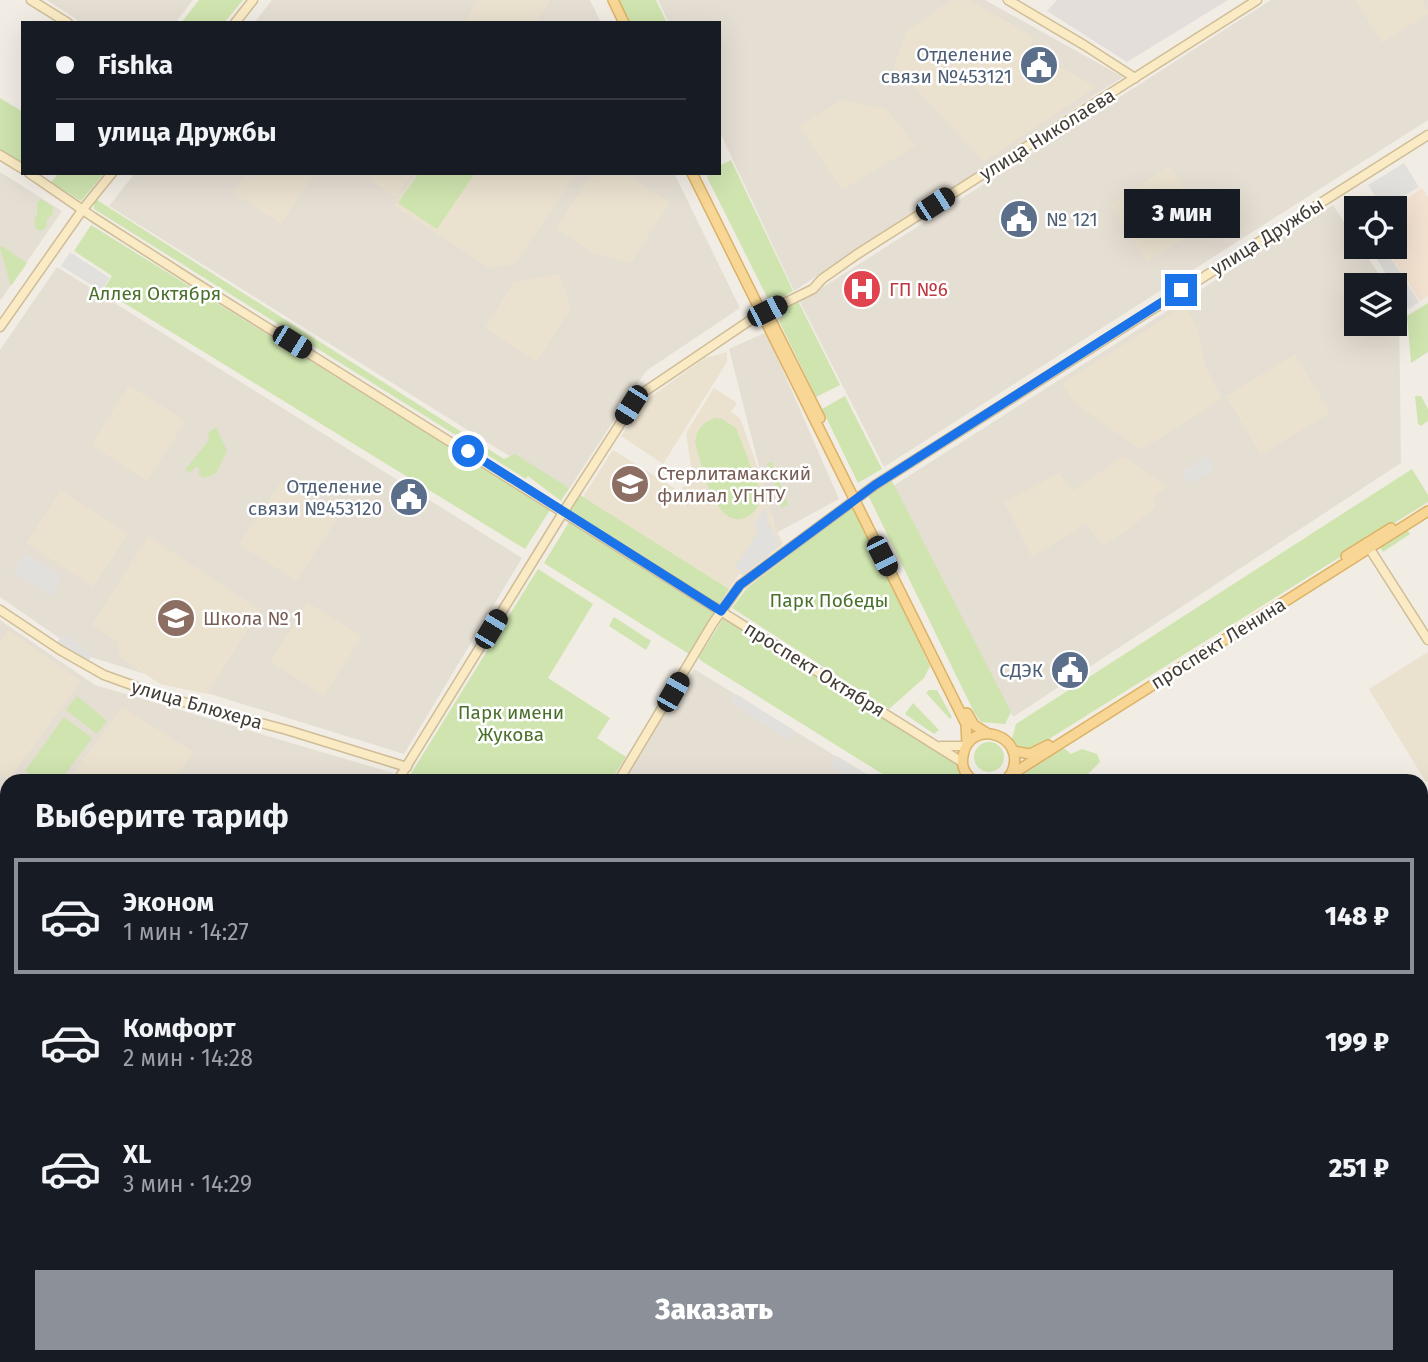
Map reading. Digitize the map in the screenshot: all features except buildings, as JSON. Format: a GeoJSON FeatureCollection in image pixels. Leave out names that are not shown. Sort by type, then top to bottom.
{"type":"FeatureCollection","features":[{"type":"Feature","properties":{"kind":"main road"},"geometry":{"type":"LineString","coordinates":[[30,0],[65,21]]}},
{"type":"Feature","properties":{"kind":"main road"},"geometry":{"type":"LineString","coordinates":[[237,21],[253,0]]}},
{"type":"Feature","properties":{"kind":"main road"},"geometry":{"type":"LineString","coordinates":[[606,0],[617,21]]}},
{"type":"Feature","properties":{"kind":"main road"},"geometry":{"type":"LineString","coordinates":[[613,0],[623,21]]}},
{"type":"Feature","properties":{"kind":"main road"},"geometry":{"type":"LineString","coordinates":[[1008,0],[1135,78]]}},
{"type":"Feature","properties":{"kind":"main road","name":"улица Николаева"},"geometry":{"type":"LineString","coordinates":[[402,774],[638,396],[764,312],[813,289],[822,279],[856,255],[1257,0]]}},
{"type":"Feature","properties":{"kind":"main road","name":"улица Дружбы"},"geometry":{"type":"LineString","coordinates":[[623,774],[721,611],[740,585],[856,499],[1428,135]]}},
{"type":"Feature","properties":{"kind":"main road"},"geometry":{"type":"LineString","coordinates":[[0,155],[21,168]]}},
{"type":"Feature","properties":{"kind":"main road","name":"проспект Октября"},"geometry":{"type":"LineString","coordinates":[[32,175],[193,281],[962,762]]}},
{"type":"Feature","properties":{"kind":"main road"},"geometry":{"type":"LineString","coordinates":[[0,327],[83,209],[110,175]]}},
{"type":"Feature","properties":{"kind":"main road"},"geometry":{"type":"LineString","coordinates":[[693,175],[764,312]]}},
{"type":"Feature","properties":{"kind":"main road"},"geometry":{"type":"LineString","coordinates":[[699,175],[966,724],[967,745],[962,762],[967,774]]}},
{"type":"Feature","properties":{"kind":"main road"},"geometry":{"type":"LineString","coordinates":[[856,499],[971,721],[987,733],[1004,738],[1013,751],[1014,765],[1010,774]]}},
{"type":"Feature","properties":{"kind":"main road","name":"проспект Ленина"},"geometry":{"type":"LineString","coordinates":[[1015,774],[1428,504]]}},
{"type":"Feature","properties":{"kind":"main road","name":"проспект Ленина"},"geometry":{"type":"LineString","coordinates":[[1013,751],[1030,754],[1038,751],[1367,546],[1428,511]]}},
{"type":"Feature","properties":{"kind":"main road"},"geometry":{"type":"LineString","coordinates":[[1367,546],[1428,640]]}},
{"type":"Feature","properties":{"kind":"main road","name":"улица Блюхера"},"geometry":{"type":"LineString","coordinates":[[0,610],[60,650],[104,675],[165,696],[407,767]]}},
{"type":"Feature","properties":{"kind":"main road"},"geometry":{"type":"LineString","coordinates":[[938,745],[967,745],[979,735],[987,733]]}},
{"type":"Feature","properties":{"kind":"shaded area"},"geometry":{"type":"Polygon","coordinates":[[[47,0],[193,0],[177,21],[79,21],[47,0]]]}},
{"type":"Feature","properties":{"kind":"shaded area"},"geometry":{"type":"Polygon","coordinates":[[[272,0],[590,0],[600,21],[256,21],[272,0]]]}},
{"type":"Feature","properties":{"kind":"shaded area"},"geometry":{"type":"Polygon","coordinates":[[[477,0],[551,0],[538,21],[464,21],[477,0]]]}},
{"type":"Feature","properties":{"kind":"shaded area"},"geometry":{"type":"Polygon","coordinates":[[[658,0],[985,0],[1123,77],[794,291],[721,134],[721,21],[668,21],[658,0]]]}},
{"type":"Feature","properties":{"kind":"shaded area"},"geometry":{"type":"Polygon","coordinates":[[[951,0],[969,0],[1034,37],[1028,49],[1096,87],[984,162],[894,65],[907,31],[951,0]]]}},
{"type":"Feature","properties":{"kind":"shaded area"},"geometry":{"type":"Polygon","coordinates":[[[1057,0],[1228,0],[1127,62],[1047,11],[1057,0]]]}},
{"type":"Feature","properties":{"kind":"shaded area"},"geometry":{"type":"Polygon","coordinates":[[[1271,0],[1428,0],[1428,120],[884,467],[800,302],[1271,0]]]}},
{"type":"Feature","properties":{"kind":"shaded area"},"geometry":{"type":"Polygon","coordinates":[[[1355,0],[1422,0],[1428,14],[1382,43],[1355,0]]]}},
{"type":"Feature","properties":{"kind":"shaded area"},"geometry":{"type":"Polygon","coordinates":[[[841,100],[886,109],[916,146],[842,190],[799,126],[841,100]]]}},
{"type":"Feature","properties":{"kind":"shaded area"},"geometry":{"type":"Polygon","coordinates":[[[1404,163],[1419,187],[1404,196],[1375,196],[1368,185],[1404,163]]]}},
{"type":"Feature","properties":{"kind":"shaded area"},"geometry":{"type":"Polygon","coordinates":[[[1170,166],[1207,224],[1147,262],[1110,205],[1170,166]]]}},
{"type":"Feature","properties":{"kind":"shaded area"},"geometry":{"type":"Polygon","coordinates":[[[0,172],[62,211],[0,301],[0,172]]]}},
{"type":"Feature","properties":{"kind":"shaded area"},"geometry":{"type":"Polygon","coordinates":[[[133,175],[675,175],[740,308],[646,371],[567,492],[109,206],[133,175]]]}},
{"type":"Feature","properties":{"kind":"shaded area"},"geometry":{"type":"Polygon","coordinates":[[[245,175],[313,175],[281,224],[233,193],[245,175]]]}},
{"type":"Feature","properties":{"kind":"shaded area"},"geometry":{"type":"Polygon","coordinates":[[[363,175],[411,175],[396,198],[363,175]]]}},
{"type":"Feature","properties":{"kind":"shaded area"},"geometry":{"type":"Polygon","coordinates":[[[415,175],[568,175],[573,178],[515,264],[489,268],[394,206],[415,175]]]}},
{"type":"Feature","properties":{"kind":"shaded area"},"geometry":{"type":"Polygon","coordinates":[[[629,175],[670,202],[631,263],[593,253],[556,228],[590,177],[629,175]]]}},
{"type":"Feature","properties":{"kind":"shaded area"},"geometry":{"type":"Polygon","coordinates":[[[1422,188],[1428,197],[1428,296],[1420,301],[1407,281],[1407,273],[1402,273],[1393,259],[1407,259],[1407,198],[1422,188]]]}},
{"type":"Feature","properties":{"kind":"shaded area"},"geometry":{"type":"Polygon","coordinates":[[[1333,205],[1344,222],[1344,259],[1369,259],[1378,273],[1344,273],[1344,336],[1399,336],[1401,463],[1013,717],[893,486],[1333,205]]]}},
{"type":"Feature","properties":{"kind":"shaded area"},"geometry":{"type":"Polygon","coordinates":[[[70,252],[110,278],[101,291],[61,266],[70,252]]]}},
{"type":"Feature","properties":{"kind":"shaded area"},"geometry":{"type":"Polygon","coordinates":[[[1377,259],[1392,259],[1401,273],[1386,273],[1377,259]]]}},
{"type":"Feature","properties":{"kind":"shaded area"},"geometry":{"type":"Polygon","coordinates":[[[57,267],[522,558],[404,754],[84,655],[0,597],[0,350],[57,267]]]}},
{"type":"Feature","properties":{"kind":"shaded area"},"geometry":{"type":"Polygon","coordinates":[[[559,274],[571,308],[537,362],[485,328],[514,282],[559,274]]]}},
{"type":"Feature","properties":{"kind":"shaded area"},"geometry":{"type":"Polygon","coordinates":[[[1407,283],[1419,302],[1409,309],[1407,306],[1407,283]]]}},
{"type":"Feature","properties":{"kind":"shaded area"},"geometry":{"type":"Polygon","coordinates":[[[1185,305],[1198,330],[1205,365],[1222,399],[1141,450],[1075,404],[1062,384],[1185,305]]]}},
{"type":"Feature","properties":{"kind":"shaded area"},"geometry":{"type":"Polygon","coordinates":[[[766,332],[839,499],[776,533],[729,349],[766,332]]]}},
{"type":"Feature","properties":{"kind":"shaded area"},"geometry":{"type":"Polygon","coordinates":[[[727,352],[727,362],[663,464],[621,436],[645,401],[705,358],[727,352]]]}},
{"type":"Feature","properties":{"kind":"shaded area"},"geometry":{"type":"Polygon","coordinates":[[[1295,354],[1330,413],[1261,455],[1226,396],[1295,354]]]}},
{"type":"Feature","properties":{"kind":"shaded area"},"geometry":{"type":"Polygon","coordinates":[[[129,385],[186,421],[147,481],[91,445],[129,385]]]}},
{"type":"Feature","properties":{"kind":"shaded area","name":"Стерлитамакский филиал УГНТУ"},"geometry":{"type":"Polygon","coordinates":[[[714,388],[737,403],[731,412],[740,418],[769,499],[772,521],[783,544],[744,576],[739,574],[729,589],[583,497],[613,450],[679,491],[693,478],[686,433],[714,388]]]}},
{"type":"Feature","properties":{"kind":"shaded area"},"geometry":{"type":"Polygon","coordinates":[[[1123,456],[1167,486],[1154,498],[1155,507],[1132,527],[1103,546],[1086,524],[1032,557],[1004,502],[1059,473],[1072,491],[1123,456]]]}},
{"type":"Feature","properties":{"kind":"shaded area"},"geometry":{"type":"Polygon","coordinates":[[[1207,456],[1215,469],[1190,484],[1182,471],[1207,456]]]}},
{"type":"Feature","properties":{"kind":"shaded area"},"geometry":{"type":"Polygon","coordinates":[[[281,482],[337,519],[296,581],[239,544],[281,482]]]}},
{"type":"Feature","properties":{"kind":"shaded area"},"geometry":{"type":"Polygon","coordinates":[[[61,490],[128,534],[93,587],[26,543],[61,490]]]}},
{"type":"Feature","properties":{"kind":"shaded area"},"geometry":{"type":"Polygon","coordinates":[[[765,507],[768,523],[781,544],[744,574],[735,567],[759,531],[753,526],[765,507]]]}},
{"type":"Feature","properties":{"kind":"shaded area","name":"Школа № 1"},"geometry":{"type":"Polygon","coordinates":[[[148,536],[260,610],[207,694],[160,684],[120,657],[117,642],[92,625],[148,536]]]}},
{"type":"Feature","properties":{"kind":"shaded area"},"geometry":{"type":"Polygon","coordinates":[[[25,553],[62,577],[51,596],[13,572],[25,553]]]}},
{"type":"Feature","properties":{"kind":"shaded area"},"geometry":{"type":"Polygon","coordinates":[[[307,602],[362,636],[324,696],[270,662],[307,602]]]}},
{"type":"Feature","properties":{"kind":"shaded area"},"geometry":{"type":"Polygon","coordinates":[[[0,620],[95,685],[393,773],[392,774],[0,774],[0,620]]]}},
{"type":"Feature","properties":{"kind":"shaded area"},"geometry":{"type":"Polygon","coordinates":[[[8,630],[81,681],[13,774],[0,773],[0,642],[8,630]]]}},
{"type":"Feature","properties":{"kind":"shaded area"},"geometry":{"type":"Polygon","coordinates":[[[63,634],[93,654],[87,663],[57,643],[63,634]]]}},
{"type":"Feature","properties":{"kind":"shaded area"},"geometry":{"type":"Polygon","coordinates":[[[1428,652],[1428,774],[1421,774],[1369,689],[1428,652]]]}},
{"type":"Feature","properties":{"kind":"shaded area"},"geometry":{"type":"Polygon","coordinates":[[[694,669],[867,774],[626,774],[694,669]]]}},
{"type":"Feature","properties":{"kind":"shaded area"},"geometry":{"type":"Polygon","coordinates":[[[736,694],[795,731],[789,740],[730,702],[736,694]]]}},
{"type":"Feature","properties":{"kind":"shaded area"},"geometry":{"type":"Polygon","coordinates":[[[122,707],[194,752],[179,774],[72,774],[122,707]]]}},
{"type":"Feature","properties":{"kind":"shaded area"},"geometry":{"type":"Polygon","coordinates":[[[837,756],[866,774],[843,774],[830,766],[837,756]]]}},
{"type":"Feature","properties":{"kind":"green space"},"geometry":{"type":"Polygon","coordinates":[[[199,0],[243,0],[226,21],[183,21],[199,0]]]}},
{"type":"Feature","properties":{"kind":"green space"},"geometry":{"type":"Polygon","coordinates":[[[619,0],[656,0],[666,21],[629,21],[619,0]]]}},
{"type":"Feature","properties":{"kind":"green space"},"geometry":{"type":"Polygon","coordinates":[[[0,98],[21,111],[21,164],[0,151],[0,98]]]}},
{"type":"Feature","properties":{"kind":"green space"},"geometry":{"type":"Polygon","coordinates":[[[731,160],[793,291],[774,303],[769,301],[707,177],[721,175],[721,165],[731,160]]]}},
{"type":"Feature","properties":{"kind":"green space"},"geometry":{"type":"Polygon","coordinates":[[[57,175],[102,175],[81,201],[51,182],[57,175]]]}},
{"type":"Feature","properties":{"kind":"green space"},"geometry":{"type":"Polygon","coordinates":[[[418,175],[474,175],[437,229],[398,203],[418,175]]]}},
{"type":"Feature","properties":{"kind":"green space"},"geometry":{"type":"Polygon","coordinates":[[[94,198],[504,459],[515,454],[569,488],[561,501],[528,476],[526,479],[94,209],[94,198]]]}},
{"type":"Feature","properties":{"kind":"green space"},"geometry":{"type":"Polygon","coordinates":[[[41,199],[53,207],[53,214],[47,219],[47,226],[42,231],[36,229],[34,219],[37,215],[37,203],[41,199]]]}},
{"type":"Feature","properties":{"kind":"green space","name":"Аллея Октября"},"geometry":{"type":"Polygon","coordinates":[[[91,225],[550,510],[525,549],[103,290],[112,276],[74,251],[91,225]]]}},
{"type":"Feature","properties":{"kind":"green space"},"geometry":{"type":"Polygon","coordinates":[[[2,246],[27,263],[11,286],[0,248],[2,246]]]}},
{"type":"Feature","properties":{"kind":"green space"},"geometry":{"type":"Polygon","coordinates":[[[798,301],[840,385],[816,397],[779,321],[787,307],[798,301]]]}},
{"type":"Feature","properties":{"kind":"green space"},"geometry":{"type":"Polygon","coordinates":[[[1428,303],[1428,352],[1411,363],[1407,316],[1428,303]]]}},
{"type":"Feature","properties":{"kind":"green space"},"geometry":{"type":"Polygon","coordinates":[[[845,396],[882,469],[858,483],[822,409],[845,396]]]}},
{"type":"Feature","properties":{"kind":"green space"},"geometry":{"type":"Polygon","coordinates":[[[1415,396],[1421,396],[1428,409],[1428,421],[1421,426],[1418,424],[1415,396]]]}},
{"type":"Feature","properties":{"kind":"green space"},"geometry":{"type":"Polygon","coordinates":[[[715,418],[722,419],[736,428],[760,490],[755,510],[738,519],[728,516],[712,495],[695,442],[701,427],[715,418]]]}},
{"type":"Feature","properties":{"kind":"green space"},"geometry":{"type":"Polygon","coordinates":[[[216,427],[227,451],[216,473],[205,478],[199,475],[199,468],[195,467],[190,473],[185,470],[209,440],[208,433],[216,427]]]}},
{"type":"Feature","properties":{"kind":"green space"},"geometry":{"type":"Polygon","coordinates":[[[772,462],[788,505],[782,508],[770,467],[766,464],[772,462]]]}},
{"type":"Feature","properties":{"kind":"green space"},"geometry":{"type":"Polygon","coordinates":[[[1412,469],[1428,495],[1428,502],[1033,749],[1022,751],[1012,739],[1016,724],[1412,469]]]}},
{"type":"Feature","properties":{"kind":"green space"},"geometry":{"type":"Polygon","coordinates":[[[892,481],[1011,712],[1005,724],[981,722],[974,712],[868,495],[892,481]]]}},
{"type":"Feature","properties":{"kind":"green space"},"geometry":{"type":"Polygon","coordinates":[[[580,495],[729,589],[719,605],[569,511],[580,495]]]}},
{"type":"Feature","properties":{"kind":"green space","name":"Парк Победы"},"geometry":{"type":"Polygon","coordinates":[[[853,506],[930,666],[924,678],[889,709],[732,608],[747,588],[853,506]]]}},
{"type":"Feature","properties":{"kind":"green space"},"geometry":{"type":"Polygon","coordinates":[[[569,522],[715,612],[689,654],[544,563],[569,522]]]}},
{"type":"Feature","properties":{"kind":"green space"},"geometry":{"type":"Polygon","coordinates":[[[1405,526],[1410,534],[1383,552],[1378,544],[1405,526]]]}},
{"type":"Feature","properties":{"kind":"green space","name":"Парк имени Жукова"},"geometry":{"type":"Polygon","coordinates":[[[538,569],[593,604],[548,678],[610,718],[597,738],[626,757],[615,774],[411,774],[538,569]]]}},
{"type":"Feature","properties":{"kind":"green space"},"geometry":{"type":"Polygon","coordinates":[[[614,617],[651,641],[646,650],[609,626],[614,617]]]}},
{"type":"Feature","properties":{"kind":"green space"},"geometry":{"type":"Polygon","coordinates":[[[723,619],[957,763],[963,774],[882,774],[699,657],[723,619]]]}},
{"type":"Feature","properties":{"kind":"green space"},"geometry":{"type":"Polygon","coordinates":[[[929,690],[937,690],[952,717],[950,719],[926,693],[929,690]]]}},
{"type":"Feature","properties":{"kind":"green space"},"geometry":{"type":"Polygon","coordinates":[[[77,696],[107,721],[97,734],[66,710],[77,696]]]}},
{"type":"Feature","properties":{"kind":"green space"},"geometry":{"type":"Polygon","coordinates":[[[913,703],[939,730],[934,734],[905,714],[913,703]]]}},
{"type":"Feature","properties":{"kind":"green space"},"geometry":{"type":"Polygon","coordinates":[[[64,717],[92,738],[65,774],[29,774],[25,771],[64,717]]]}},
{"type":"Feature","properties":{"kind":"green space"},"geometry":{"type":"Polygon","coordinates":[[[989,742],[1000,746],[1004,757],[1000,768],[989,772],[978,768],[974,757],[978,746],[989,742]]]}},
{"type":"Feature","properties":{"kind":"green space"},"geometry":{"type":"Polygon","coordinates":[[[1059,748],[1071,754],[1082,749],[1097,754],[1100,762],[1088,774],[1022,774],[1059,748]]]}},
{"type":"Feature","properties":{"kind":"place","name":"Отделение связи №453121"},"geometry":{"type":"Point","coordinates":[1039,65]}},
{"type":"Feature","properties":{"kind":"place","name":"№ 121"},"geometry":{"type":"Point","coordinates":[1019,219]}},
{"type":"Feature","properties":{"kind":"place","name":"ГП №6"},"geometry":{"type":"Point","coordinates":[862,289]}},
{"type":"Feature","properties":{"kind":"place","name":"Стерлитамакский филиал УГНТУ"},"geometry":{"type":"Point","coordinates":[630,484]}},
{"type":"Feature","properties":{"kind":"place","name":"Отделение связи №453120"},"geometry":{"type":"Point","coordinates":[409,497]}},
{"type":"Feature","properties":{"kind":"place","name":"Школа № 1"},"geometry":{"type":"Point","coordinates":[176,618]}},
{"type":"Feature","properties":{"kind":"place","name":"СДЭК"},"geometry":{"type":"Point","coordinates":[1070,670]}},
{"type":"Feature","properties":{"kind":"route"},"geometry":{"type":"LineString","coordinates":[[468,451],[721,611],[740,585],[875,485],[1181,290]]}}]}
